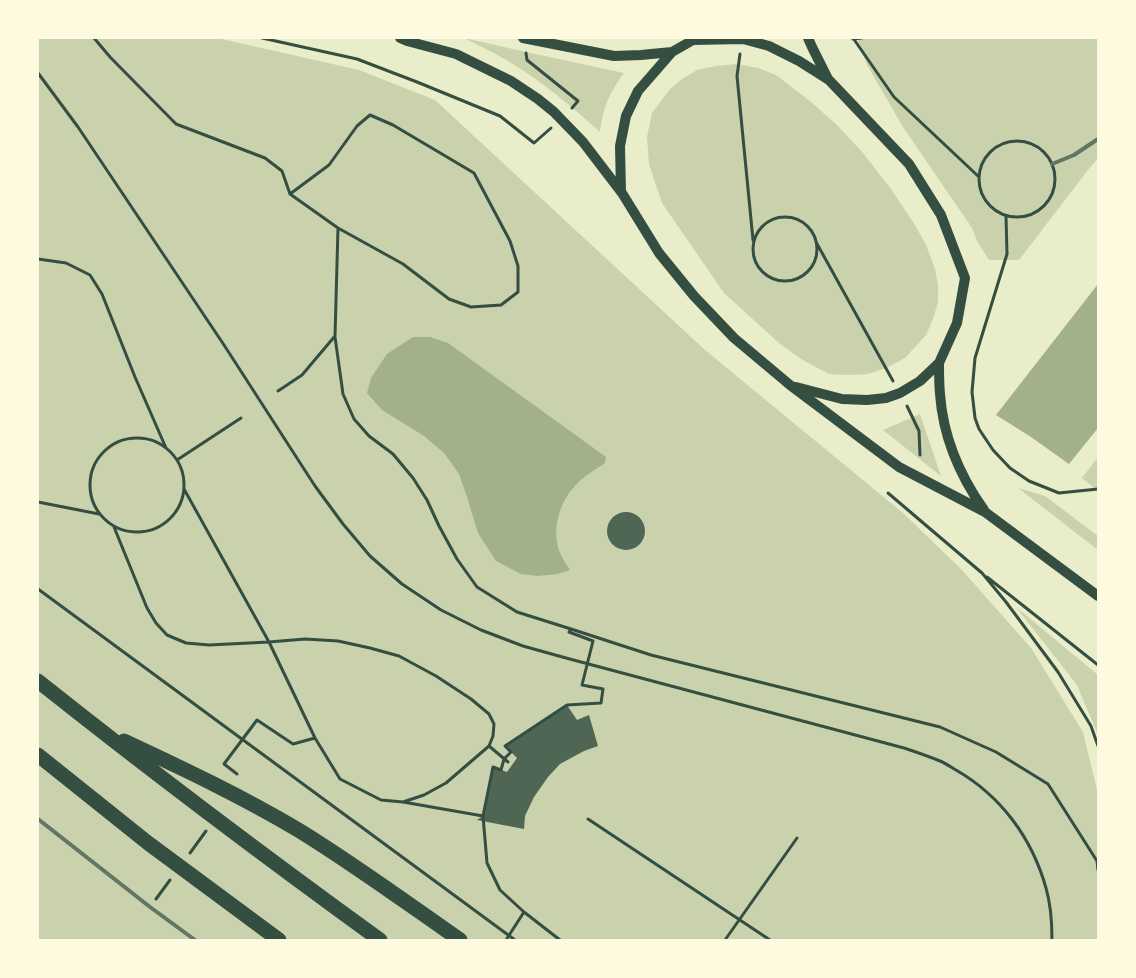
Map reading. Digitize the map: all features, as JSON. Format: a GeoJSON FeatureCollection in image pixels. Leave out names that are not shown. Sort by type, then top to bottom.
{"type":"FeatureCollection","features":[{"type":"Feature","properties":{"kind":"highway"},"geometry":{"type":"LineString","coordinates":[[38,681],[98,729],[300,882],[380,940]]}},
{"type":"Feature","properties":{"kind":"highway"},"geometry":{"type":"LineString","coordinates":[[98,729],[195,774],[300,832],[362,871],[460,940]]}},
{"type":"Feature","properties":{"kind":"highway"},"geometry":{"type":"LineString","coordinates":[[38,755],[148,843],[279,940]]}},
{"type":"Feature","properties":{"kind":"main road"},"geometry":{"type":"LineString","coordinates":[[400,38],[456,54],[511,81],[538,99],[583,142],[622,193],[659,253],[694,296],[734,338],[790,386],[898,467],[985,512],[1098,596]]}},
{"type":"Feature","properties":{"kind":"main road"},"geometry":{"type":"LineString","coordinates":[[526,38],[614,56],[641,56],[672,52]]}},
{"type":"Feature","properties":{"kind":"main road"},"geometry":{"type":"LineString","coordinates":[[808,38],[829,80]]}},
{"type":"Feature","properties":{"kind":"main road"},"geometry":{"type":"LineString","coordinates":[[622,193],[620,146],[626,116],[638,91],[672,52],[694,39],[743,39],[769,46],[799,61],[829,80],[909,164],[941,215],[965,278],[957,322],[939,363],[920,381],[900,393],[886,398],[867,400],[842,399],[790,386]]}},
{"type":"Feature","properties":{"kind":"main road"},"geometry":{"type":"LineString","coordinates":[[939,363],[940,395],[944,425],[958,464],[976,500],[985,512]]}},
{"type":"Feature","properties":{"kind":"lane"},"geometry":{"type":"LineString","coordinates":[[1052,164],[1074,155],[1098,139]]}},
{"type":"Feature","properties":{"kind":"lane"},"geometry":{"type":"LineString","coordinates":[[38,819],[195,940]]}},
{"type":"Feature","properties":{"kind":"path"},"geometry":{"type":"LineString","coordinates":[[94,38],[110,57],[176,124],[265,158],[282,171],[290,194],[338,228],[403,264],[449,299],[471,307],[501,305],[518,292],[518,266],[510,241],[474,173],[393,125],[370,115],[357,126],[329,165],[290,194]]}},
{"type":"Feature","properties":{"kind":"path"},"geometry":{"type":"LineString","coordinates":[[262,38],[357,59],[417,82],[500,116],[534,143],[561,120],[578,101],[528,60],[526,38]]}},
{"type":"Feature","properties":{"kind":"path"},"geometry":{"type":"LineString","coordinates":[[853,38],[862,38]]}},
{"type":"Feature","properties":{"kind":"path"},"geometry":{"type":"LineString","coordinates":[[853,38],[894,97],[978,176]]}},
{"type":"Feature","properties":{"kind":"path"},"geometry":{"type":"LineString","coordinates":[[743,39],[737,76],[754,260],[767,276],[777,280],[788,281],[798,278],[807,272],[814,263],[817,252],[816,242]]}},
{"type":"Feature","properties":{"kind":"path"},"geometry":{"type":"LineString","coordinates":[[38,72],[78,127],[315,486],[370,556],[402,584],[441,610],[482,630],[524,646],[904,748],[940,761],[971,779],[998,802],[1020,829],[1037,860],[1047,889],[1052,916],[1052,940]]}},
{"type":"Feature","properties":{"kind":"path"},"geometry":{"type":"LineString","coordinates":[[1010,141],[1027,142],[1042,150],[1052,164],[1055,181],[1050,197],[1039,210],[1023,217],[1006,216],[991,207],[981,194],[978,176],[983,160],[994,147],[1010,141]]}},
{"type":"Feature","properties":{"kind":"path"},"geometry":{"type":"LineString","coordinates":[[753,240],[765,223],[774,218],[784,216],[795,218],[812,231],[816,242],[900,393],[919,431],[920,455]]}},
{"type":"Feature","properties":{"kind":"path"},"geometry":{"type":"LineString","coordinates":[[1006,216],[1007,254],[975,358],[972,392],[975,418],[979,429],[993,450],[1010,468],[1029,481],[1059,493],[1098,489]]}},
{"type":"Feature","properties":{"kind":"path"},"geometry":{"type":"LineString","coordinates":[[338,228],[335,336],[343,394],[354,419],[369,436],[393,454],[413,478],[427,500],[457,559],[477,588],[517,612],[570,631],[651,655],[940,727],[996,752],[1048,784],[1097,862],[1098,870]]}},
{"type":"Feature","properties":{"kind":"path"},"geometry":{"type":"LineString","coordinates":[[38,259],[66,263],[90,275],[102,294],[166,448],[176,460],[183,474],[184,489],[180,504],[171,517],[159,527],[144,532],[129,532],[114,527],[99,514],[92,500],[89,486],[92,471],[99,457],[110,447],[123,440],[138,438],[153,441],[166,448]]}},
{"type":"Feature","properties":{"kind":"path"},"geometry":{"type":"LineString","coordinates":[[278,391],[302,375],[335,336]]}},
{"type":"Feature","properties":{"kind":"path"},"geometry":{"type":"LineString","coordinates":[[176,460],[241,418]]}},
{"type":"Feature","properties":{"kind":"path"},"geometry":{"type":"LineString","coordinates":[[184,489],[269,642],[316,738],[340,779],[381,800],[483,816]]}},
{"type":"Feature","properties":{"kind":"path"},"geometry":{"type":"LineString","coordinates":[[888,493],[982,573],[1098,665]]}},
{"type":"Feature","properties":{"kind":"path"},"geometry":{"type":"LineString","coordinates":[[38,502],[99,514]]}},
{"type":"Feature","properties":{"kind":"path"},"geometry":{"type":"LineString","coordinates":[[114,527],[148,608],[156,623],[167,635],[186,644],[305,639],[338,641],[399,656],[436,676],[471,699],[489,714],[494,724],[493,736],[489,746],[446,783],[424,795],[403,802]]}},
{"type":"Feature","properties":{"kind":"path"},"geometry":{"type":"LineString","coordinates":[[982,573],[1058,672],[1091,726],[1098,746]]}},
{"type":"Feature","properties":{"kind":"path"},"geometry":{"type":"LineString","coordinates":[[38,589],[515,940]]}},
{"type":"Feature","properties":{"kind":"path"},"geometry":{"type":"LineString","coordinates":[[560,940],[524,912],[500,890],[488,862],[483,816],[493,766],[501,770],[504,759],[511,752],[505,746],[567,705],[601,703],[602,689],[582,685],[593,641],[570,631]]}},
{"type":"Feature","properties":{"kind":"path"},"geometry":{"type":"LineString","coordinates":[[244,779],[224,764],[257,720],[293,744],[316,738]]}},
{"type":"Feature","properties":{"kind":"path"},"geometry":{"type":"LineString","coordinates":[[489,746],[508,762]]}},
{"type":"Feature","properties":{"kind":"path"},"geometry":{"type":"LineString","coordinates":[[588,819],[770,940]]}},
{"type":"Feature","properties":{"kind":"path"},"geometry":{"type":"LineString","coordinates":[[185,859],[209,827]]}},
{"type":"Feature","properties":{"kind":"path"},"geometry":{"type":"LineString","coordinates":[[725,940],[797,838]]}},
{"type":"Feature","properties":{"kind":"path"},"geometry":{"type":"LineString","coordinates":[[150,907],[174,875]]}},
{"type":"Feature","properties":{"kind":"path"},"geometry":{"type":"LineString","coordinates":[[506,940],[524,912]]}},
{"type":"Feature","properties":{"kind":"shaded area"},"geometry":{"type":"Polygon","coordinates":[[[38,38],[217,38],[359,70],[435,100],[705,350],[903,513],[961,569],[1031,648],[1083,732],[1098,794],[1098,940],[38,940],[38,38]]]}},
{"type":"Feature","properties":{"kind":"shaded area"},"geometry":{"type":"Polygon","coordinates":[[[464,38],[624,73],[608,100],[600,132],[533,77],[508,61],[464,38]]]}},
{"type":"Feature","properties":{"kind":"shaded area"},"geometry":{"type":"Polygon","coordinates":[[[857,38],[1098,38],[1098,158],[1019,260],[989,260],[978,243],[972,228],[903,127],[867,65],[857,38]]]}},
{"type":"Feature","properties":{"kind":"shaded area"},"geometry":{"type":"Polygon","coordinates":[[[737,64],[758,68],[776,75],[838,126],[863,153],[891,189],[915,225],[926,245],[935,269],[938,285],[938,302],[926,335],[905,358],[886,368],[868,374],[848,375],[829,374],[801,359],[780,344],[724,293],[662,203],[649,164],[647,137],[652,113],[670,89],[697,70],[737,64]]]}},
{"type":"Feature","properties":{"kind":"shaded area"},"geometry":{"type":"Polygon","coordinates":[[[1098,284],[1098,428],[1069,464],[996,415],[1098,284]]]}},
{"type":"Feature","properties":{"kind":"shaded area"},"geometry":{"type":"Polygon","coordinates":[[[413,337],[430,337],[448,343],[606,457],[605,463],[577,483],[562,506],[556,535],[562,557],[570,570],[557,574],[538,576],[521,574],[496,561],[478,533],[459,474],[444,453],[424,436],[382,410],[367,393],[371,378],[387,354],[413,337]]]}},
{"type":"Feature","properties":{"kind":"shaded area"},"geometry":{"type":"Polygon","coordinates":[[[920,414],[941,476],[883,430],[920,414]]]}},
{"type":"Feature","properties":{"kind":"shaded area"},"geometry":{"type":"Polygon","coordinates":[[[1098,457],[1098,491],[1082,478],[1098,457]]]}},
{"type":"Feature","properties":{"kind":"shaded area"},"geometry":{"type":"Polygon","coordinates":[[[1018,488],[1045,496],[1098,536],[1098,550],[1018,488]]]}},
{"type":"Feature","properties":{"kind":"shaded area"},"geometry":{"type":"Polygon","coordinates":[[[1016,607],[1098,675],[1098,735],[1077,685],[1016,607]]]}},
{"type":"Feature","properties":{"kind":"building"},"geometry":{"type":"Polygon","coordinates":[[[626,512],[639,518],[645,531],[639,544],[626,550],[613,544],[607,531],[613,518],[626,512]]]}},
{"type":"Feature","properties":{"kind":"building"},"geometry":{"type":"Polygon","coordinates":[[[567,705],[577,720],[589,715],[598,746],[560,764],[548,777],[534,797],[525,816],[524,829],[477,820],[483,816],[493,767],[507,772],[517,758],[505,746],[567,705]]]}}]}
